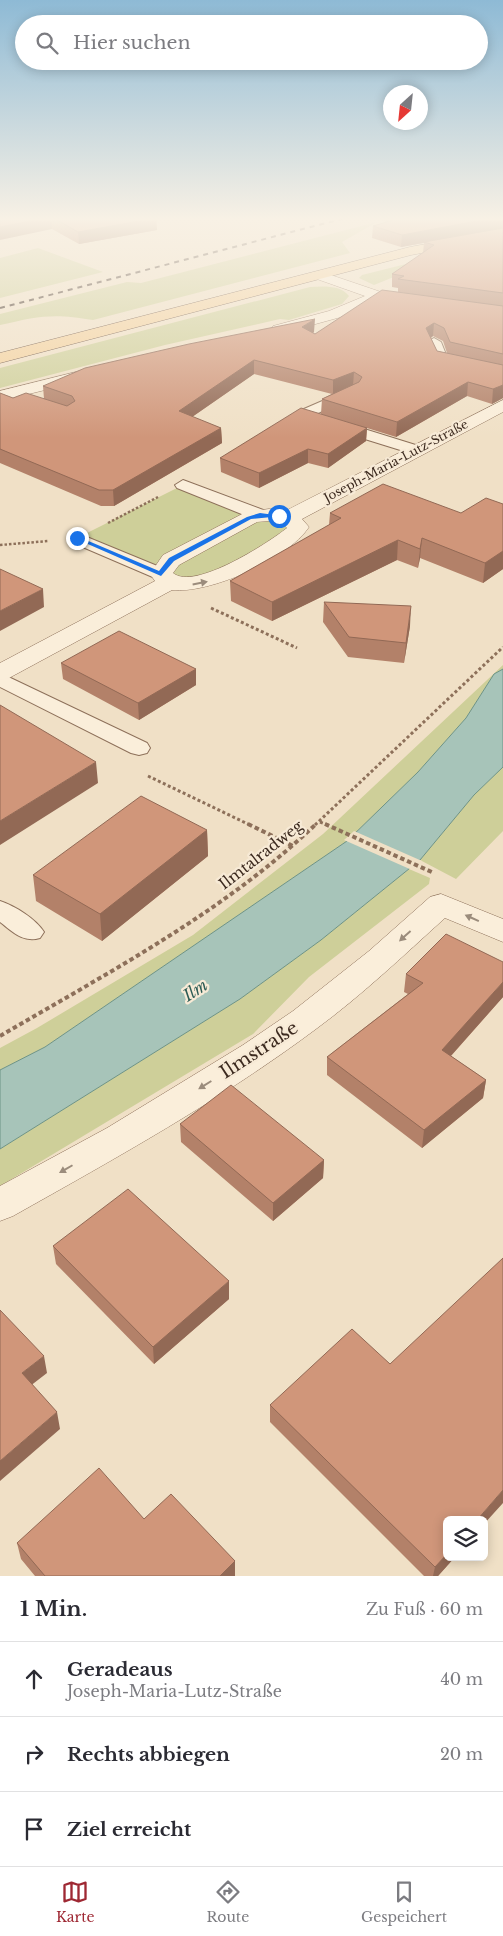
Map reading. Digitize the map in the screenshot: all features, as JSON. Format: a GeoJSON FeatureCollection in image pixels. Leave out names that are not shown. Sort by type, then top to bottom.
{"type":"FeatureCollection","features":[{"type":"Feature","properties":{"kind":"main road"},"geometry":{"type":"LineString","coordinates":[[0,358],[259,291]]}},
{"type":"Feature","properties":{"kind":"street"},"geometry":{"type":"LineString","coordinates":[[363,291],[379,296],[407,300]]}},
{"type":"Feature","properties":{"kind":"street"},"geometry":{"type":"LineString","coordinates":[[267,331],[335,314],[379,296]]}},
{"type":"Feature","properties":{"kind":"street"},"geometry":{"type":"LineString","coordinates":[[4,395],[99,371]]}},
{"type":"Feature","properties":{"kind":"street","name":"Joseph-Maria-Lutz-Straße"},"geometry":{"type":"LineString","coordinates":[[288,518],[503,404]]}},
{"type":"Feature","properties":{"kind":"street"},"geometry":{"type":"LineString","coordinates":[[0,673],[172,580],[213,579],[289,537],[298,527],[288,518],[260,515],[249,518],[172,560],[162,569],[172,580]]}},
{"type":"Feature","properties":{"kind":"street","name":"Ilmstraße"},"geometry":{"type":"LineString","coordinates":[[0,1206],[128,1133],[305,1020],[441,904],[503,931]]}},
{"type":"Feature","properties":{"kind":"lane"},"geometry":{"type":"LineString","coordinates":[[434,342],[441,360],[503,374]]}},
{"type":"Feature","properties":{"kind":"lane"},"geometry":{"type":"LineString","coordinates":[[352,392],[302,415],[416,450]]}},
{"type":"Feature","properties":{"kind":"lane"},"geometry":{"type":"LineString","coordinates":[[4,395],[34,402]]}},
{"type":"Feature","properties":{"kind":"lane"},"geometry":{"type":"LineString","coordinates":[[183,485],[260,515]]}},
{"type":"Feature","properties":{"kind":"lane"},"geometry":{"type":"LineString","coordinates":[[77,538],[172,580]]}},
{"type":"Feature","properties":{"kind":"lane"},"geometry":{"type":"LineString","coordinates":[[0,679],[139,748]]}},
{"type":"Feature","properties":{"kind":"lane"},"geometry":{"type":"LineString","coordinates":[[0,910],[31,932]]}},
{"type":"Feature","properties":{"kind":"path"},"geometry":{"type":"LineString","coordinates":[[172,580],[189,597],[297,648]]}},
{"type":"Feature","properties":{"kind":"path","name":"Ilmtalradweg"},"geometry":{"type":"LineString","coordinates":[[0,1036],[155,946],[208,911],[293,846],[503,647]]}},
{"type":"Feature","properties":{"kind":"path"},"geometry":{"type":"LineString","coordinates":[[139,748],[120,762],[293,846]]}},
{"type":"Feature","properties":{"kind":"path"},"geometry":{"type":"LineString","coordinates":[[320,822],[435,873]]}},
{"type":"Feature","properties":{"kind":"green space"},"geometry":{"type":"Polygon","coordinates":[[[0,291],[30,291],[0,298],[0,291]]]}},
{"type":"Feature","properties":{"kind":"green space"},"geometry":{"type":"Polygon","coordinates":[[[93,291],[206,291],[93,320],[46,316],[0,325],[0,314],[93,291]]]}},
{"type":"Feature","properties":{"kind":"green space"},"geometry":{"type":"Polygon","coordinates":[[[296,291],[342,291],[349,296],[342,304],[289,320],[280,319],[165,345],[0,388],[0,368],[296,291]]]}},
{"type":"Feature","properties":{"kind":"green space"},"geometry":{"type":"Polygon","coordinates":[[[183,485],[298,527],[195,584],[77,538],[183,485]]]}},
{"type":"Feature","properties":{"kind":"green space"},"geometry":{"type":"Polygon","coordinates":[[[503,665],[503,669],[494,674],[466,718],[418,772],[347,841],[45,1047],[0,1070],[0,1048],[193,935],[323,834],[503,665]]]}},
{"type":"Feature","properties":{"kind":"green space"},"geometry":{"type":"Polygon","coordinates":[[[503,767],[503,831],[456,879],[420,860],[474,795],[503,767]]]}},
{"type":"Feature","properties":{"kind":"green space"},"geometry":{"type":"Polygon","coordinates":[[[409,869],[430,878],[429,884],[309,977],[253,1034],[0,1186],[0,1149],[240,999],[321,940],[409,869]]]}},
{"type":"Feature","properties":{"kind":"water","name":"Ilm"},"geometry":{"type":"Polygon","coordinates":[[[503,669],[503,767],[474,795],[420,860],[321,940],[240,999],[0,1149],[0,1070],[45,1047],[347,841],[418,772],[466,718],[494,674],[503,669]]]}},
{"type":"Feature","properties":{"kind":"pier"},"geometry":{"type":"Polygon","coordinates":[[[354,831],[422,861],[412,870],[344,840],[354,831]]]}},
{"type":"Feature","properties":{"kind":"building"},"geometry":{"type":"Polygon","coordinates":[[[381,291],[503,306],[503,354],[450,342],[444,328],[434,323],[426,328],[437,351],[503,365],[503,385],[493,389],[468,382],[397,422],[322,399],[359,382],[362,377],[354,372],[333,380],[254,360],[179,411],[221,428],[113,490],[99,490],[0,449],[0,393],[13,398],[26,393],[67,406],[75,401],[72,396],[43,386],[85,368],[189,344],[315,319],[302,327],[315,334],[381,291]]]}},
{"type":"Feature","properties":{"kind":"building"},"geometry":{"type":"Polygon","coordinates":[[[485,291],[503,291],[503,293],[485,291]]]}},
{"type":"Feature","properties":{"kind":"building"},"geometry":{"type":"Polygon","coordinates":[[[301,408],[367,428],[328,454],[308,449],[259,473],[220,458],[301,408]]]}},
{"type":"Feature","properties":{"kind":"building"},"geometry":{"type":"Polygon","coordinates":[[[383,484],[461,513],[486,498],[503,504],[503,551],[485,563],[422,538],[420,549],[398,540],[272,602],[230,581],[341,518],[330,513],[383,484]]]}},
{"type":"Feature","properties":{"kind":"building"},"geometry":{"type":"Polygon","coordinates":[[[0,569],[43,589],[0,611],[0,569]]]}},
{"type":"Feature","properties":{"kind":"building"},"geometry":{"type":"Polygon","coordinates":[[[324,602],[411,606],[406,643],[349,637],[324,602]]]}},
{"type":"Feature","properties":{"kind":"building"},"geometry":{"type":"Polygon","coordinates":[[[119,631],[196,669],[138,703],[61,663],[119,631]]]}},
{"type":"Feature","properties":{"kind":"building"},"geometry":{"type":"Polygon","coordinates":[[[0,705],[96,762],[0,821],[0,705]]]}},
{"type":"Feature","properties":{"kind":"building"},"geometry":{"type":"Polygon","coordinates":[[[141,796],[207,830],[100,914],[33,875],[141,796]]]}},
{"type":"Feature","properties":{"kind":"building"},"geometry":{"type":"Polygon","coordinates":[[[446,934],[503,962],[503,982],[442,1050],[486,1080],[424,1130],[327,1057],[423,983],[406,974],[446,934]]]}},
{"type":"Feature","properties":{"kind":"building"},"geometry":{"type":"Polygon","coordinates":[[[231,1085],[324,1160],[273,1203],[180,1124],[231,1085]]]}},
{"type":"Feature","properties":{"kind":"building"},"geometry":{"type":"Polygon","coordinates":[[[128,1189],[229,1281],[153,1347],[53,1246],[128,1189]]]}},
{"type":"Feature","properties":{"kind":"building"},"geometry":{"type":"Polygon","coordinates":[[[503,1258],[503,1490],[480,1516],[443,1516],[443,1558],[435,1567],[270,1405],[352,1329],[390,1364],[503,1258]]]}},
{"type":"Feature","properties":{"kind":"building"},"geometry":{"type":"Polygon","coordinates":[[[0,1310],[44,1356],[22,1373],[57,1412],[0,1461],[0,1310]]]}},
{"type":"Feature","properties":{"kind":"building"},"geometry":{"type":"Polygon","coordinates":[[[99,1468],[144,1519],[171,1494],[235,1561],[220,1576],[45,1576],[17,1543],[99,1468]]]}},
{"type":"Feature","properties":{"kind":"railway"},"geometry":{"type":"LineString","coordinates":[[0,308],[67,291]]}},
{"type":"Feature","properties":{"kind":"route"},"geometry":{"type":"LineString","coordinates":[[77,538],[161,574],[162,569],[172,560],[253,516],[279,516]]}}]}
